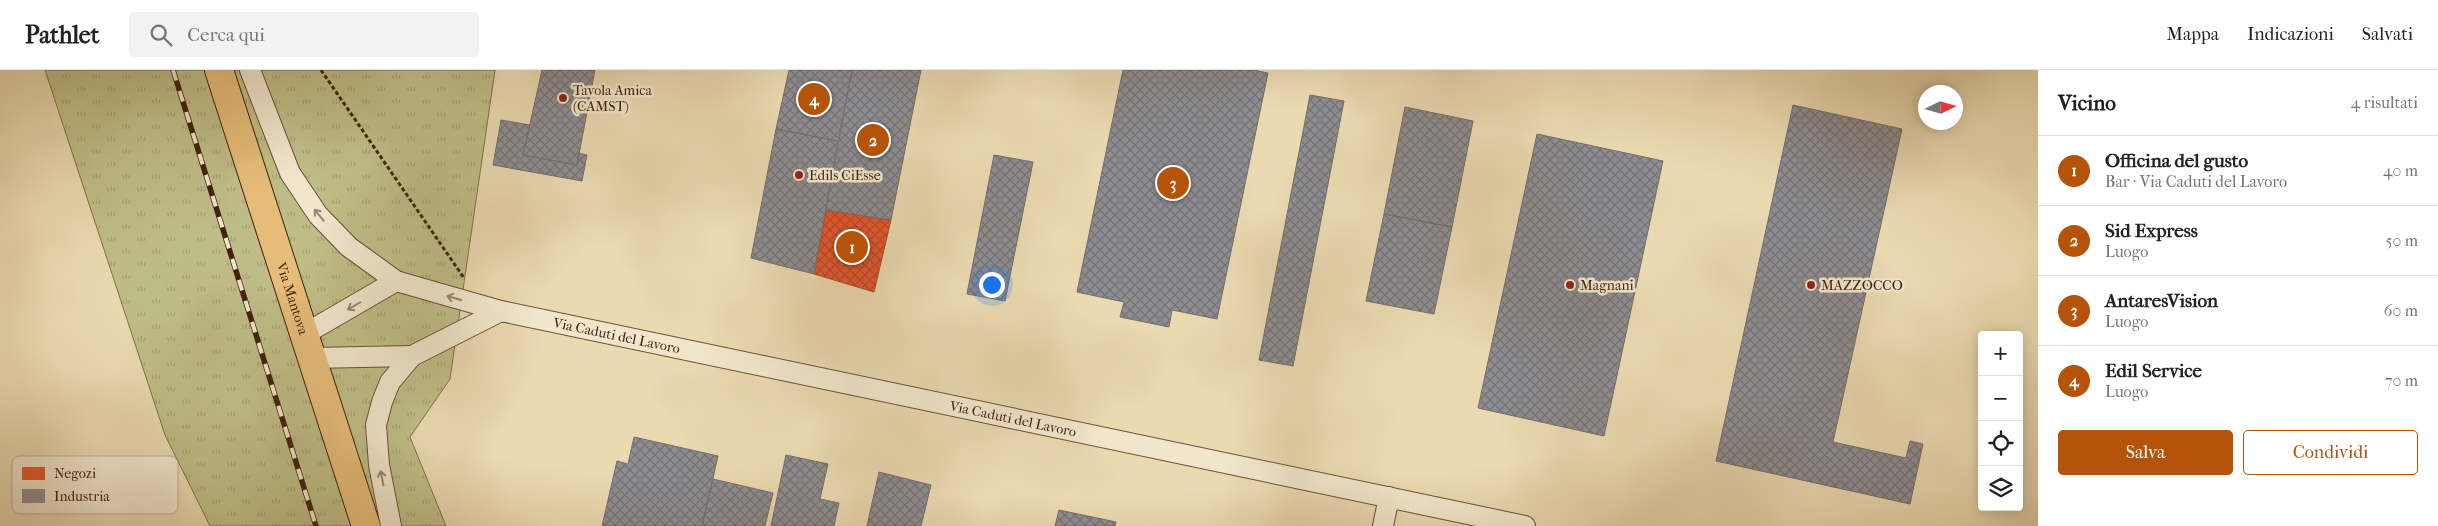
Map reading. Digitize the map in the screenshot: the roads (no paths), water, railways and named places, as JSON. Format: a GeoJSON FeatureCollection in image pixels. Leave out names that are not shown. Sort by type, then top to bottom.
{"type":"FeatureCollection","features":[{"type":"Feature","properties":{"kind":"main road","name":"Via Mantova"},"geometry":{"type":"LineString","coordinates":[[218,70],[366,526]]}},
{"type":"Feature","properties":{"kind":"street","name":"Via Caduti del Lavoro"},"geometry":{"type":"LineString","coordinates":[[250,70],[290,172],[318,215],[349,247],[396,281],[493,309],[1525,526]]}},
{"type":"Feature","properties":{"kind":"street"},"geometry":{"type":"LineString","coordinates":[[307,347],[396,281]]}},
{"type":"Feature","properties":{"kind":"street"},"geometry":{"type":"LineString","coordinates":[[392,526],[380,465],[376,425],[390,382],[412,356],[493,309]]}},
{"type":"Feature","properties":{"kind":"street"},"geometry":{"type":"LineString","coordinates":[[307,347],[412,356]]}},
{"type":"Feature","properties":{"kind":"street"},"geometry":{"type":"LineString","coordinates":[[1383,526],[1389,497]]}},
{"type":"Feature","properties":{"kind":"railway"},"geometry":{"type":"LineString","coordinates":[[173,70],[316,526]]}},
{"type":"Feature","properties":{"kind":"place","name":"Tavola Amica (CAMST)"},"geometry":{"type":"Point","coordinates":[563,98]}},
{"type":"Feature","properties":{"kind":"place","name":"Edil Service"},"geometry":{"type":"Point","coordinates":[814,99]}},
{"type":"Feature","properties":{"kind":"place","name":"Sid Express"},"geometry":{"type":"Point","coordinates":[873,140]}},
{"type":"Feature","properties":{"kind":"place","name":"Edils CiEsse"},"geometry":{"type":"Point","coordinates":[799,175]}},
{"type":"Feature","properties":{"kind":"place","name":"AntaresVision"},"geometry":{"type":"Point","coordinates":[1173,183]}},
{"type":"Feature","properties":{"kind":"place","name":"Officina del gusto"},"geometry":{"type":"Point","coordinates":[852,247]}},
{"type":"Feature","properties":{"kind":"place","name":"Magnani"},"geometry":{"type":"Point","coordinates":[1570,285]}},
{"type":"Feature","properties":{"kind":"place","name":"MAZZOCCO"},"geometry":{"type":"Point","coordinates":[1811,285]}}]}
